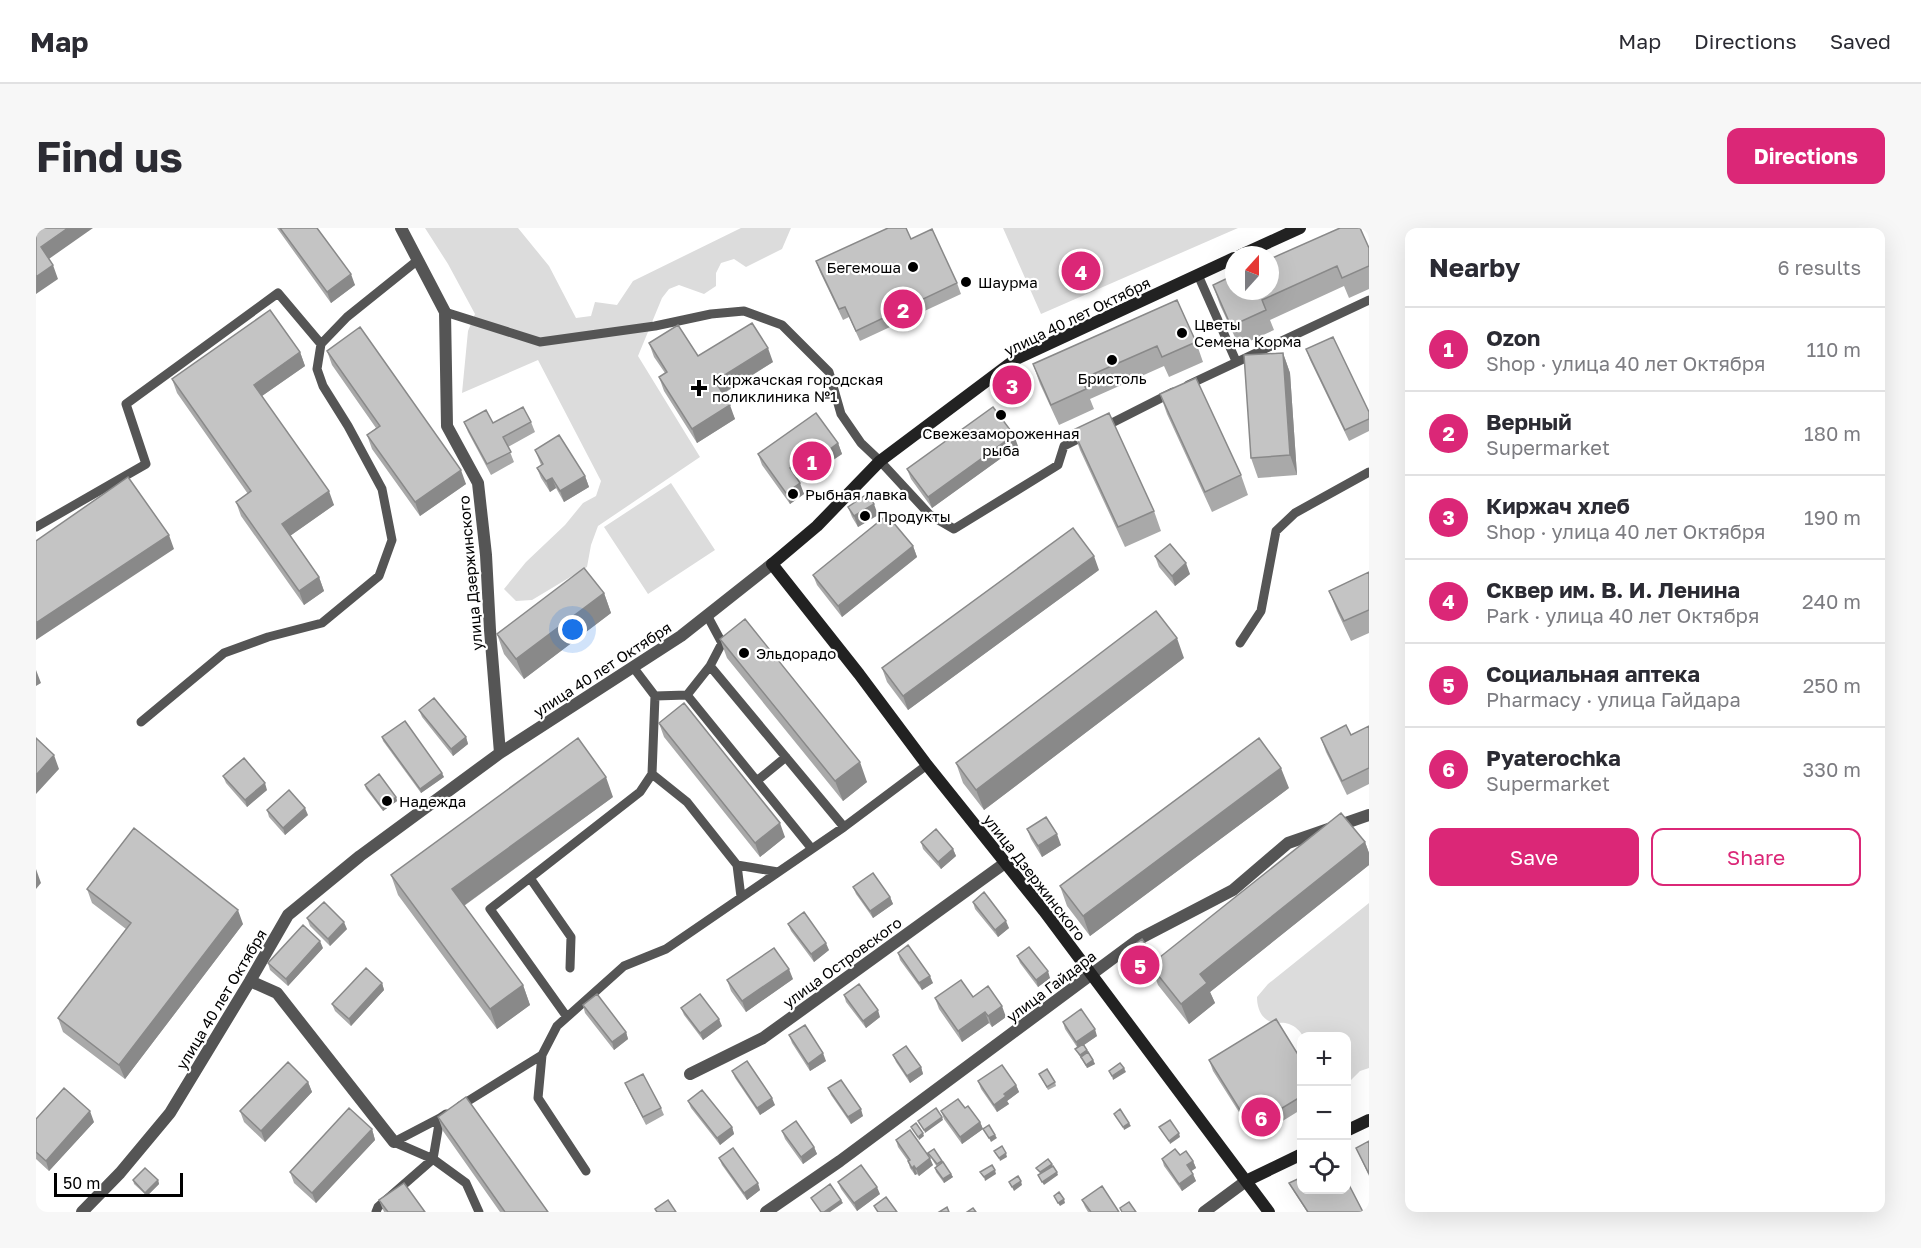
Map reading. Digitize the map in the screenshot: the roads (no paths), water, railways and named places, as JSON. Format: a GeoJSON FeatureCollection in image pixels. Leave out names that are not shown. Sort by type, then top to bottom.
{"type":"FeatureCollection","features":[{"type":"Feature","properties":{"kind":"street","name":"улица Дзержинского"},"geometry":{"type":"LineString","coordinates":[[401,228],[445,312],[447,426],[478,483],[486,555],[500,753]]}},
{"type":"Feature","properties":{"kind":"street"},"geometry":{"type":"LineString","coordinates":[[1261,246],[1300,228]]}},
{"type":"Feature","properties":{"kind":"street","name":"улица 40 лет Октября"},"geometry":{"type":"LineString","coordinates":[[82,1212],[120,1173],[170,1113],[288,915],[360,856],[500,753],[708,616],[817,526],[880,461],[1016,358],[1225,262]]}},
{"type":"Feature","properties":{"kind":"street","name":"улица Дзержинского"},"geometry":{"type":"LineString","coordinates":[[772,564],[860,674],[927,765],[1092,975],[1269,1212]]}},
{"type":"Feature","properties":{"kind":"street","name":"улица Гайдара"},"geometry":{"type":"LineString","coordinates":[[766,1212],[840,1161],[1138,939],[1233,890],[1288,843],[1369,815]]}},
{"type":"Feature","properties":{"kind":"street","name":"улица Островского"},"geometry":{"type":"LineString","coordinates":[[690,1074],[763,1038],[1005,863]]}},
{"type":"Feature","properties":{"kind":"street"},"geometry":{"type":"LineString","coordinates":[[250,981],[277,993],[394,1142]]}},
{"type":"Feature","properties":{"kind":"street"},"geometry":{"type":"LineString","coordinates":[[1351,1129],[1369,1120]]}},
{"type":"Feature","properties":{"kind":"street"},"geometry":{"type":"LineString","coordinates":[[1204,1212],[1246,1181],[1297,1156]]}},
{"type":"Feature","properties":{"kind":"lane"},"geometry":{"type":"LineString","coordinates":[[141,722],[224,653],[268,637],[322,623],[379,576],[392,540],[382,489],[324,386],[317,369],[321,344],[347,317],[418,260]]}},
{"type":"Feature","properties":{"kind":"lane"},"geometry":{"type":"LineString","coordinates":[[1198,274],[1236,361]]}},
{"type":"Feature","properties":{"kind":"lane"},"geometry":{"type":"LineString","coordinates":[[36,527],[146,464],[126,404],[278,293],[321,344]]}},
{"type":"Feature","properties":{"kind":"lane"},"geometry":{"type":"LineString","coordinates":[[445,312],[540,342],[655,326],[711,314],[744,311],[782,325],[829,372],[841,414],[861,443],[930,515],[954,530],[1058,465],[1064,446],[1236,361],[1369,300]]}},
{"type":"Feature","properties":{"kind":"lane"},"geometry":{"type":"LineString","coordinates":[[1240,643],[1260,611],[1276,531],[1295,513],[1369,472]]}},
{"type":"Feature","properties":{"kind":"lane"},"geometry":{"type":"LineString","coordinates":[[655,696],[687,695],[710,666],[722,643],[708,616]]}},
{"type":"Feature","properties":{"kind":"lane"},"geometry":{"type":"LineString","coordinates":[[710,666],[844,827]]}},
{"type":"Feature","properties":{"kind":"lane"},"geometry":{"type":"LineString","coordinates":[[567,1017],[490,909],[640,792],[652,774],[655,696],[633,667]]}},
{"type":"Feature","properties":{"kind":"lane"},"geometry":{"type":"LineString","coordinates":[[687,695],[812,849]]}},
{"type":"Feature","properties":{"kind":"lane"},"geometry":{"type":"LineString","coordinates":[[758,780],[786,757]]}},
{"type":"Feature","properties":{"kind":"lane"},"geometry":{"type":"LineString","coordinates":[[586,1171],[538,1098],[542,1055],[557,1026],[624,966],[666,949],[844,827],[927,765]]}},
{"type":"Feature","properties":{"kind":"lane"},"geometry":{"type":"LineString","coordinates":[[652,774],[687,802],[737,865],[741,897]]}},
{"type":"Feature","properties":{"kind":"lane"},"geometry":{"type":"LineString","coordinates":[[737,865],[778,872]]}},
{"type":"Feature","properties":{"kind":"lane"},"geometry":{"type":"LineString","coordinates":[[530,878],[571,937],[570,968]]}},
{"type":"Feature","properties":{"kind":"lane"},"geometry":{"type":"LineString","coordinates":[[394,1142],[440,1118],[542,1055]]}},
{"type":"Feature","properties":{"kind":"lane"},"geometry":{"type":"LineString","coordinates":[[376,1212],[378,1207],[433,1159],[440,1118]]}},
{"type":"Feature","properties":{"kind":"lane"},"geometry":{"type":"LineString","coordinates":[[394,1142],[433,1159],[466,1183],[479,1212]]}},
{"type":"Feature","properties":{"kind":"place","name":"Бегемоша"},"geometry":{"type":"Point","coordinates":[913,267]}},
{"type":"Feature","properties":{"kind":"place","name":"Сквер им. В. И. Ленина"},"geometry":{"type":"Point","coordinates":[1081,271]}},
{"type":"Feature","properties":{"kind":"place","name":"Шаурма"},"geometry":{"type":"Point","coordinates":[966,282]}},
{"type":"Feature","properties":{"kind":"place","name":"Верный"},"geometry":{"type":"Point","coordinates":[903,309]}},
{"type":"Feature","properties":{"kind":"place","name":"Цветы Семена Корма"},"geometry":{"type":"Point","coordinates":[1182,333]}},
{"type":"Feature","properties":{"kind":"place","name":"Бристоль"},"geometry":{"type":"Point","coordinates":[1112,360]}},
{"type":"Feature","properties":{"kind":"place","name":"Киржач хлеб"},"geometry":{"type":"Point","coordinates":[1012,385]}},
{"type":"Feature","properties":{"kind":"place","name":"Киржачская городская поликлиника №1"},"geometry":{"type":"Point","coordinates":[699,388]}},
{"type":"Feature","properties":{"kind":"place","name":"Свежезамороженная рыба"},"geometry":{"type":"Point","coordinates":[1001,415]}},
{"type":"Feature","properties":{"kind":"place","name":"Ozon"},"geometry":{"type":"Point","coordinates":[812,461]}},
{"type":"Feature","properties":{"kind":"place","name":"Рыбная лавка"},"geometry":{"type":"Point","coordinates":[793,494]}},
{"type":"Feature","properties":{"kind":"place","name":"Продукты"},"geometry":{"type":"Point","coordinates":[865,516]}},
{"type":"Feature","properties":{"kind":"place","name":"Эльдорадо"},"geometry":{"type":"Point","coordinates":[744,653]}},
{"type":"Feature","properties":{"kind":"place","name":"Надежда"},"geometry":{"type":"Point","coordinates":[387,801]}},
{"type":"Feature","properties":{"kind":"place","name":"Социальная аптека"},"geometry":{"type":"Point","coordinates":[1140,965]}},
{"type":"Feature","properties":{"kind":"place","name":"Pyaterochka"},"geometry":{"type":"Point","coordinates":[1261,1117]}}]}
